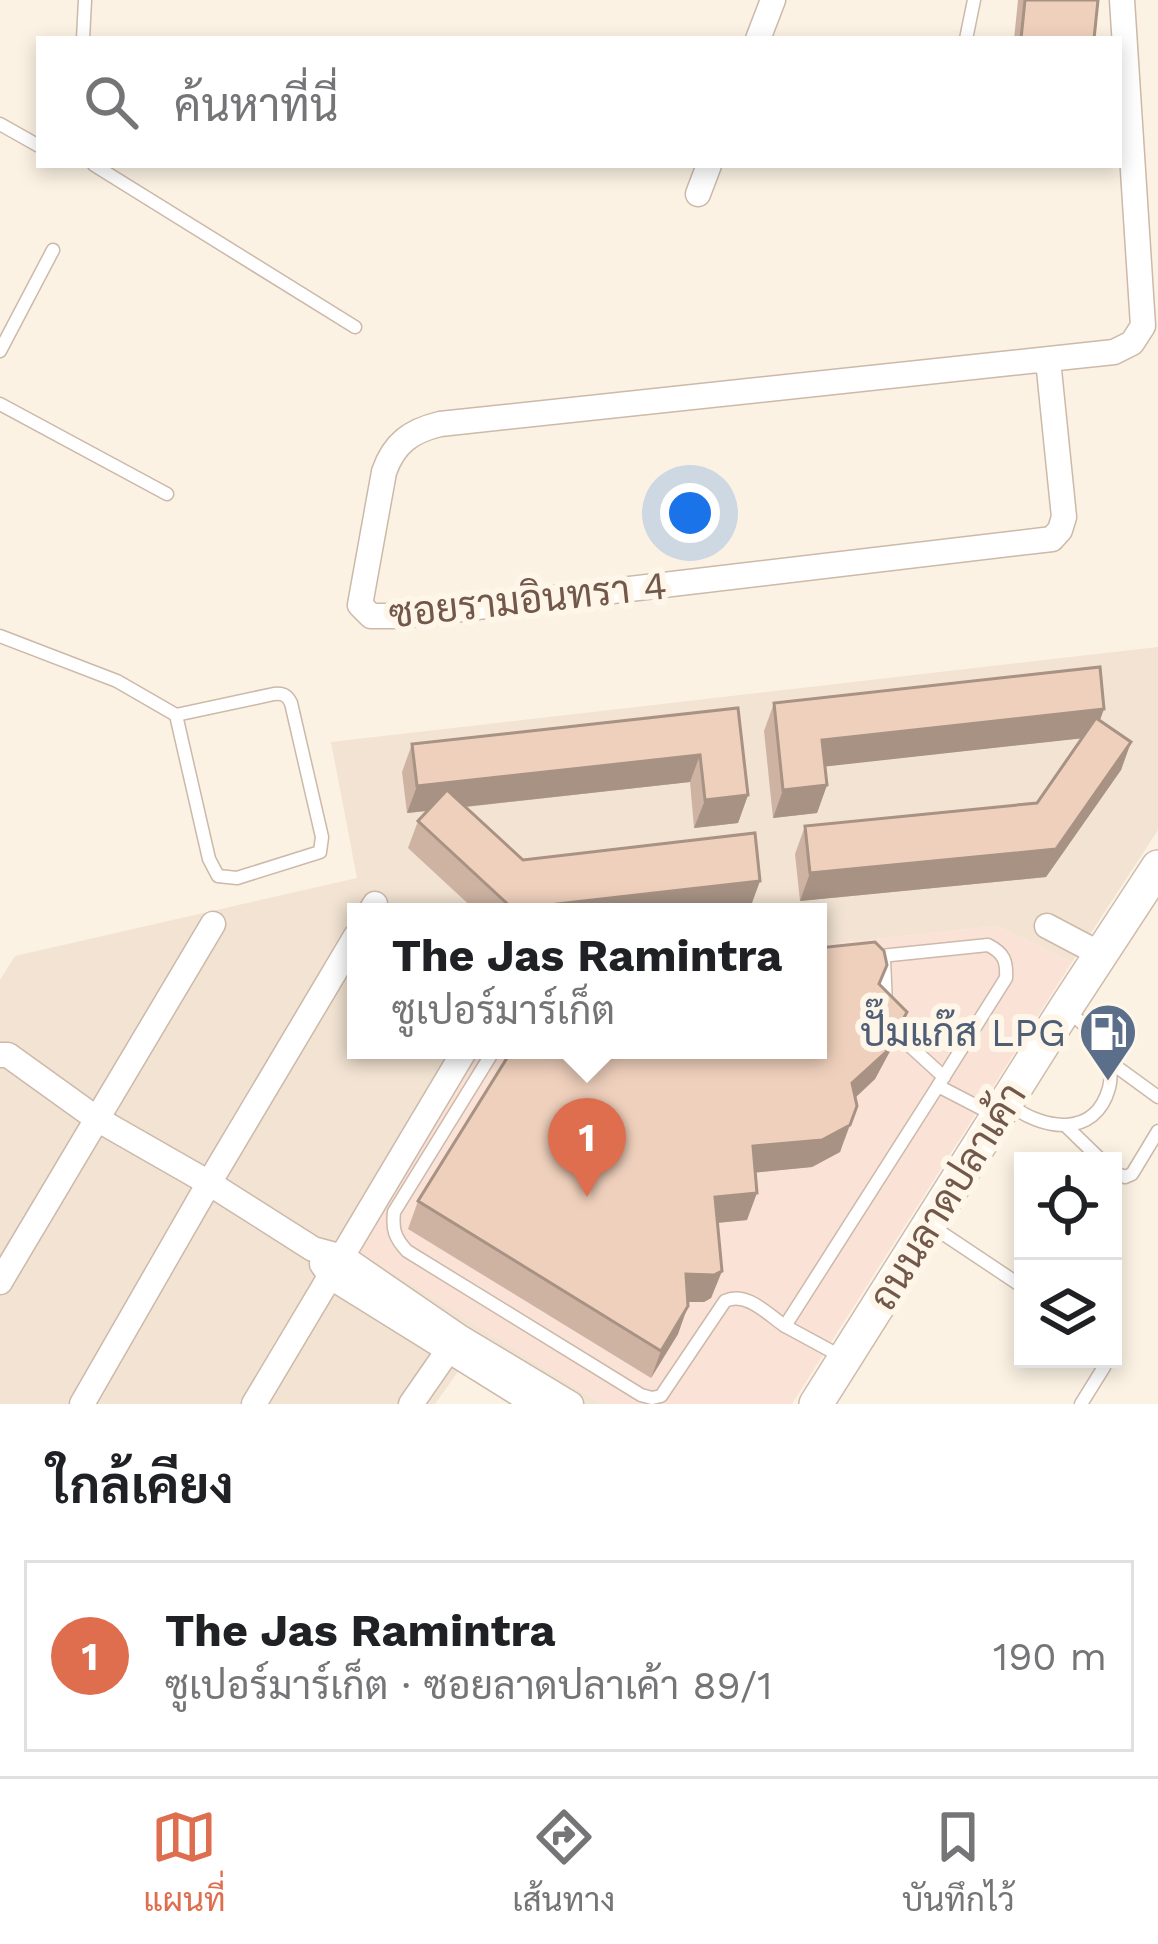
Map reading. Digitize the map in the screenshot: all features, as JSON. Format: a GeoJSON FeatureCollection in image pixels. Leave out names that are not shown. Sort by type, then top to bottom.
{"type":"FeatureCollection","features":[{"type":"Feature","properties":{"kind":"main road","name":"ถนนลาดปลาเค้า"},"geometry":{"type":"LineString","coordinates":[[819,1403],[1158,868]]}},
{"type":"Feature","properties":{"kind":"street"},"geometry":{"type":"LineString","coordinates":[[759,36],[773,0]]}},
{"type":"Feature","properties":{"kind":"street","name":"ซอยรามอินทรา 4"},"geometry":{"type":"LineString","coordinates":[[1048,360],[1064,517],[1052,539],[402,616],[370,616],[360,605],[390,453],[418,429],[1048,360],[1114,352],[1132,343],[1143,326],[1122,0]]}},
{"type":"Feature","properties":{"kind":"street"},"geometry":{"type":"LineString","coordinates":[[698,194],[708,168]]}},
{"type":"Feature","properties":{"kind":"street"},"geometry":{"type":"LineString","coordinates":[[0,1282],[213,924]]}},
{"type":"Feature","properties":{"kind":"street"},"geometry":{"type":"LineString","coordinates":[[1047,926],[1100,954]]}},
{"type":"Feature","properties":{"kind":"street"},"geometry":{"type":"LineString","coordinates":[[82,1404],[347,951]]}},
{"type":"Feature","properties":{"kind":"street"},"geometry":{"type":"LineString","coordinates":[[4,1055],[97,1119],[313,1249],[535,1404]]}},
{"type":"Feature","properties":{"kind":"street"},"geometry":{"type":"LineString","coordinates":[[254,1404],[460,1059]]}},
{"type":"Feature","properties":{"kind":"street"},"geometry":{"type":"LineString","coordinates":[[411,1404],[452,1344]]}},
{"type":"Feature","properties":{"kind":"street"},"geometry":{"type":"LineString","coordinates":[[452,1344],[571,1404]]}},
{"type":"Feature","properties":{"kind":"lane"},"geometry":{"type":"LineString","coordinates":[[82,36],[86,0]]}},
{"type":"Feature","properties":{"kind":"lane"},"geometry":{"type":"LineString","coordinates":[[967,36],[974,0]]}},
{"type":"Feature","properties":{"kind":"lane"},"geometry":{"type":"LineString","coordinates":[[0,124],[36,144]]}},
{"type":"Feature","properties":{"kind":"lane"},"geometry":{"type":"LineString","coordinates":[[99,168],[355,327]]}},
{"type":"Feature","properties":{"kind":"lane"},"geometry":{"type":"LineString","coordinates":[[0,351],[53,250]]}},
{"type":"Feature","properties":{"kind":"lane"},"geometry":{"type":"LineString","coordinates":[[0,405],[166,494]]}},
{"type":"Feature","properties":{"kind":"lane"},"geometry":{"type":"LineString","coordinates":[[0,636],[117,681],[176,716],[209,859],[218,876],[237,878],[320,852],[322,837],[287,696],[274,694],[176,716]]}},
{"type":"Feature","properties":{"kind":"lane"},"geometry":{"type":"LineString","coordinates":[[785,1326],[1006,978],[1007,963],[1000,951],[988,945],[860,958]]}},
{"type":"Feature","properties":{"kind":"lane"},"geometry":{"type":"LineString","coordinates":[[884,956],[887,1025],[941,1081],[1027,1118],[1066,1126],[1083,1121],[1101,1106],[1112,1074],[1096,1037],[1065,1010]]}},
{"type":"Feature","properties":{"kind":"lane"},"geometry":{"type":"LineString","coordinates":[[488,1059],[394,1212],[396,1239],[407,1251],[652,1398],[661,1396],[725,1301],[734,1297],[746,1299],[845,1358]]}},
{"type":"Feature","properties":{"kind":"lane"},"geometry":{"type":"LineString","coordinates":[[1109,1061],[1158,1097]]}},
{"type":"Feature","properties":{"kind":"lane"},"geometry":{"type":"LineString","coordinates":[[1066,1126],[1093,1152]]}},
{"type":"Feature","properties":{"kind":"lane"},"geometry":{"type":"LineString","coordinates":[[1122,1175],[1132,1174],[1158,1132]]}},
{"type":"Feature","properties":{"kind":"lane"},"geometry":{"type":"LineString","coordinates":[[929,1224],[1014,1281]]}},
{"type":"Feature","properties":{"kind":"lane"},"geometry":{"type":"LineString","coordinates":[[1081,1404],[1104,1368]]}},
{"type":"Feature","properties":{"kind":"shaded area"},"geometry":{"type":"Polygon","coordinates":[[[1158,647],[1158,830],[1072,962],[997,926],[827,944],[827,903],[347,903],[347,1059],[467,1059],[352,1247],[602,1404],[523,1404],[462,1366],[435,1404],[0,1404],[0,980],[15,956],[357,878],[331,742],[1158,647]]]}},
{"type":"Feature","properties":{"kind":"shaded area"},"geometry":{"type":"Polygon","coordinates":[[[997,926],[1072,962],[792,1404],[602,1404],[352,1247],[467,1059],[827,1059],[827,944],[997,926]]]}},
{"type":"Feature","properties":{"kind":"building"},"geometry":{"type":"Polygon","coordinates":[[[1025,0],[1098,0],[1094,36],[1021,36],[1025,0]]]}},
{"type":"Feature","properties":{"kind":"building"},"geometry":{"type":"Polygon","coordinates":[[[1100,667],[1104,709],[822,740],[827,785],[783,790],[774,703],[1100,667]]]}},
{"type":"Feature","properties":{"kind":"building"},"geometry":{"type":"Polygon","coordinates":[[[738,708],[748,795],[705,800],[700,755],[417,786],[412,744],[738,708]]]}},
{"type":"Feature","properties":{"kind":"building"},"geometry":{"type":"Polygon","coordinates":[[[1096,718],[1131,742],[1056,849],[810,873],[805,826],[1037,803],[1096,718]]]}},
{"type":"Feature","properties":{"kind":"building"},"geometry":{"type":"Polygon","coordinates":[[[447,790],[523,860],[755,833],[760,881],[566,903],[507,903],[418,821],[447,790]]]}},
{"type":"Feature","properties":{"kind":"building"},"geometry":{"type":"Polygon","coordinates":[[[875,942],[884,951],[887,965],[879,984],[907,1012],[886,1052],[852,1083],[857,1106],[850,1125],[822,1140],[753,1146],[757,1193],[715,1197],[722,1271],[686,1274],[688,1306],[661,1351],[418,1201],[506,1059],[827,1059],[827,947],[875,942]]]}},
{"type":"Feature","properties":{"kind":"place","name":"ปั๊มแก๊ส LPG"},"geometry":{"type":"Point","coordinates":[1108,1083]}},
{"type":"Feature","properties":{"kind":"place","name":"The Jas Ramintra"},"geometry":{"type":"Point","coordinates":[587,1197]}}]}
